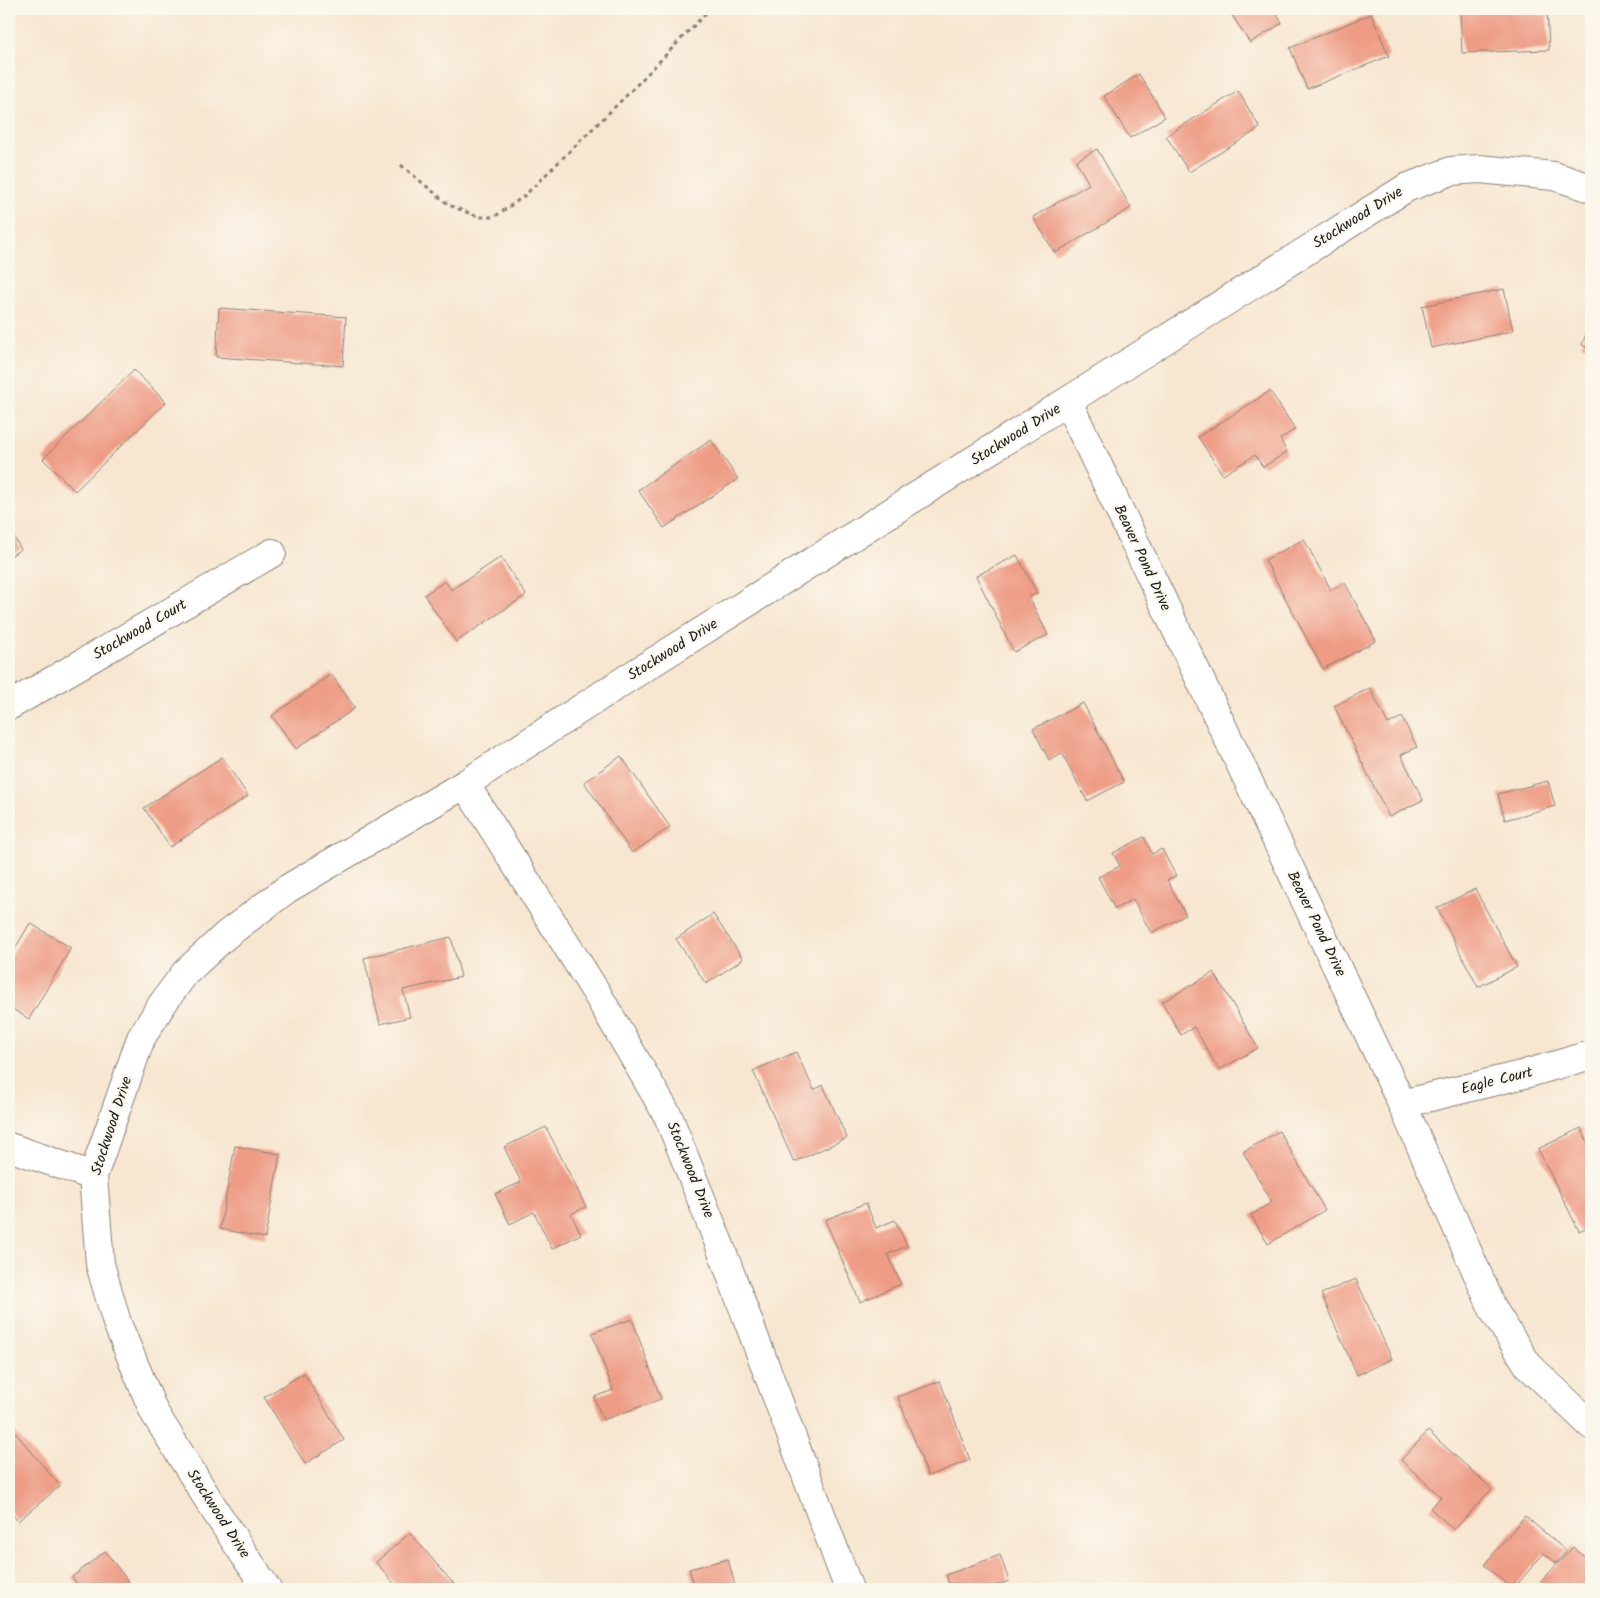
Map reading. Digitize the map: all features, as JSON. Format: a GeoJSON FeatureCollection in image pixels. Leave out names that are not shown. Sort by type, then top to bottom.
{"type":"FeatureCollection","features":[{"type":"Feature","properties":{"kind":"street","name":"Stockwood Drive"},"geometry":{"type":"LineString","coordinates":[[267,1589],[216,1512],[154,1412],[117,1323],[100,1264],[93,1176],[141,1038],[185,973],[226,935],[287,888],[464,784],[631,676],[1406,188],[1452,171],[1479,169],[1554,176],[1591,188]]}},
{"type":"Feature","properties":{"kind":"street","name":"Beaver Pond Drive"},"geometry":{"type":"LineString","coordinates":[[1068,402],[1402,1104],[1494,1311],[1528,1365],[1591,1424]]}},
{"type":"Feature","properties":{"kind":"street","name":"Stockwood Court"},"geometry":{"type":"LineString","coordinates":[[9,706],[272,553]]}},
{"type":"Feature","properties":{"kind":"street","name":"Stockwood Drive"},"geometry":{"type":"LineString","coordinates":[[464,784],[596,992],[668,1116],[720,1246],[849,1589]]}},
{"type":"Feature","properties":{"kind":"street","name":"Eagle Court"},"geometry":{"type":"LineString","coordinates":[[1402,1104],[1525,1074],[1591,1055]]}},
{"type":"Feature","properties":{"kind":"street"},"geometry":{"type":"LineString","coordinates":[[9,1147],[93,1176]]}},
{"type":"Feature","properties":{"kind":"path"},"geometry":{"type":"LineString","coordinates":[[401,165],[449,205],[479,217],[494,217],[523,197],[626,96],[710,9]]}},
{"type":"Feature","properties":{"kind":"building"},"geometry":{"type":"Polygon","coordinates":[[[1236,9],[1274,9],[1282,23],[1250,43],[1230,12],[1236,9]]]}},
{"type":"Feature","properties":{"kind":"building"},"geometry":{"type":"Polygon","coordinates":[[[1547,9],[1549,50],[1462,53],[1460,10],[1547,9]]]}},
{"type":"Feature","properties":{"kind":"building"},"geometry":{"type":"Polygon","coordinates":[[[1371,14],[1389,56],[1307,89],[1290,48],[1371,14]]]}},
{"type":"Feature","properties":{"kind":"building"},"geometry":{"type":"Polygon","coordinates":[[[1139,74],[1165,117],[1130,138],[1104,96],[1139,74]]]}},
{"type":"Feature","properties":{"kind":"building"},"geometry":{"type":"Polygon","coordinates":[[[1238,91],[1260,128],[1189,172],[1166,136],[1238,91]]]}},
{"type":"Feature","properties":{"kind":"building"},"geometry":{"type":"Polygon","coordinates":[[[1097,149],[1131,208],[1055,253],[1033,217],[1089,184],[1076,161],[1097,149]]]}},
{"type":"Feature","properties":{"kind":"building"},"geometry":{"type":"Polygon","coordinates":[[[1504,289],[1513,331],[1431,348],[1422,306],[1504,289]]]}},
{"type":"Feature","properties":{"kind":"building"},"geometry":{"type":"Polygon","coordinates":[[[219,308],[346,317],[343,366],[216,357],[219,308]]]}},
{"type":"Feature","properties":{"kind":"building"},"geometry":{"type":"Polygon","coordinates":[[[1591,321],[1591,349],[1582,345],[1591,321]]]}},
{"type":"Feature","properties":{"kind":"building"},"geometry":{"type":"Polygon","coordinates":[[[134,370],[166,402],[75,491],[43,459],[134,370]]]}},
{"type":"Feature","properties":{"kind":"building"},"geometry":{"type":"Polygon","coordinates":[[[1270,391],[1295,429],[1280,439],[1287,452],[1263,467],[1255,455],[1223,475],[1198,437],[1270,391]]]}},
{"type":"Feature","properties":{"kind":"building"},"geometry":{"type":"Polygon","coordinates":[[[711,440],[738,479],[664,528],[638,490],[711,440]]]}},
{"type":"Feature","properties":{"kind":"building"},"geometry":{"type":"Polygon","coordinates":[[[9,529],[21,549],[9,557],[9,529]]]}},
{"type":"Feature","properties":{"kind":"building"},"geometry":{"type":"Polygon","coordinates":[[[1304,539],[1331,590],[1345,583],[1376,641],[1323,669],[1265,560],[1304,539]]]}},
{"type":"Feature","properties":{"kind":"building"},"geometry":{"type":"Polygon","coordinates":[[[1017,555],[1037,593],[1029,597],[1048,635],[1014,652],[976,576],[1017,555]]]}},
{"type":"Feature","properties":{"kind":"building"},"geometry":{"type":"Polygon","coordinates":[[[501,557],[526,595],[456,642],[424,595],[445,581],[451,590],[501,557]]]}},
{"type":"Feature","properties":{"kind":"building"},"geometry":{"type":"Polygon","coordinates":[[[331,674],[355,708],[296,749],[272,716],[331,674]]]}},
{"type":"Feature","properties":{"kind":"building"},"geometry":{"type":"Polygon","coordinates":[[[1370,688],[1388,724],[1402,717],[1417,747],[1401,755],[1423,800],[1389,817],[1334,706],[1370,688]]]}},
{"type":"Feature","properties":{"kind":"building"},"geometry":{"type":"Polygon","coordinates":[[[1083,703],[1124,782],[1087,801],[1062,753],[1049,760],[1033,729],[1083,703]]]}},
{"type":"Feature","properties":{"kind":"building"},"geometry":{"type":"Polygon","coordinates":[[[621,756],[670,827],[632,853],[584,782],[621,756]]]}},
{"type":"Feature","properties":{"kind":"building"},"geometry":{"type":"Polygon","coordinates":[[[222,757],[248,796],[170,847],[144,808],[222,757]]]}},
{"type":"Feature","properties":{"kind":"building"},"geometry":{"type":"Polygon","coordinates":[[[1548,781],[1555,806],[1505,820],[1498,794],[1548,781]]]}},
{"type":"Feature","properties":{"kind":"building"},"geometry":{"type":"Polygon","coordinates":[[[1144,837],[1152,854],[1162,849],[1176,876],[1167,880],[1186,915],[1151,933],[1133,899],[1115,909],[1098,877],[1120,866],[1113,853],[1144,837]]]}},
{"type":"Feature","properties":{"kind":"building"},"geometry":{"type":"Polygon","coordinates":[[[1475,889],[1517,967],[1478,987],[1437,908],[1475,889]]]}},
{"type":"Feature","properties":{"kind":"building"},"geometry":{"type":"Polygon","coordinates":[[[713,914],[743,959],[706,984],[676,939],[713,914]]]}},
{"type":"Feature","properties":{"kind":"building"},"geometry":{"type":"Polygon","coordinates":[[[30,923],[71,948],[29,1019],[9,1007],[9,959],[30,923]]]}},
{"type":"Feature","properties":{"kind":"building"},"geometry":{"type":"Polygon","coordinates":[[[451,937],[461,977],[403,990],[410,1017],[380,1024],[364,958],[451,937]]]}},
{"type":"Feature","properties":{"kind":"building"},"geometry":{"type":"Polygon","coordinates":[[[1214,972],[1258,1048],[1219,1070],[1194,1027],[1181,1035],[1162,1002],[1214,972]]]}},
{"type":"Feature","properties":{"kind":"building"},"geometry":{"type":"Polygon","coordinates":[[[796,1052],[814,1090],[823,1085],[847,1138],[794,1162],[753,1071],[796,1052]]]}},
{"type":"Feature","properties":{"kind":"building"},"geometry":{"type":"Polygon","coordinates":[[[546,1127],[586,1207],[571,1214],[581,1234],[552,1249],[534,1212],[510,1224],[495,1194],[521,1182],[504,1147],[546,1127]]]}},
{"type":"Feature","properties":{"kind":"building"},"geometry":{"type":"Polygon","coordinates":[[[1581,1128],[1591,1149],[1591,1225],[1579,1231],[1538,1149],[1581,1128]]]}},
{"type":"Feature","properties":{"kind":"building"},"geometry":{"type":"Polygon","coordinates":[[[1279,1131],[1325,1210],[1268,1244],[1251,1215],[1272,1202],[1243,1152],[1279,1131]]]}},
{"type":"Feature","properties":{"kind":"building"},"geometry":{"type":"Polygon","coordinates":[[[235,1146],[280,1154],[265,1238],[220,1229],[235,1146]]]}},
{"type":"Feature","properties":{"kind":"building"},"geometry":{"type":"Polygon","coordinates":[[[866,1203],[876,1228],[895,1220],[907,1246],[888,1254],[901,1284],[860,1302],[825,1220],[866,1203]]]}},
{"type":"Feature","properties":{"kind":"building"},"geometry":{"type":"Polygon","coordinates":[[[1356,1279],[1392,1359],[1357,1375],[1321,1294],[1356,1279]]]}},
{"type":"Feature","properties":{"kind":"building"},"geometry":{"type":"Polygon","coordinates":[[[632,1319],[661,1399],[603,1420],[594,1397],[613,1390],[592,1333],[632,1319]]]}},
{"type":"Feature","properties":{"kind":"building"},"geometry":{"type":"Polygon","coordinates":[[[304,1373],[344,1440],[305,1464],[264,1397],[304,1373]]]}},
{"type":"Feature","properties":{"kind":"building"},"geometry":{"type":"Polygon","coordinates":[[[940,1381],[970,1460],[928,1476],[898,1397],[940,1381]]]}},
{"type":"Feature","properties":{"kind":"building"},"geometry":{"type":"Polygon","coordinates":[[[9,1425],[60,1486],[18,1521],[9,1511],[9,1425]]]}},
{"type":"Feature","properties":{"kind":"building"},"geometry":{"type":"Polygon","coordinates":[[[1428,1431],[1492,1489],[1454,1530],[1430,1508],[1441,1497],[1401,1460],[1428,1431]]]}},
{"type":"Feature","properties":{"kind":"building"},"geometry":{"type":"Polygon","coordinates":[[[1525,1516],[1566,1551],[1556,1563],[1544,1553],[1513,1589],[1484,1565],[1525,1516]]]}},
{"type":"Feature","properties":{"kind":"building"},"geometry":{"type":"Polygon","coordinates":[[[410,1533],[458,1589],[399,1589],[376,1562],[410,1533]]]}},
{"type":"Feature","properties":{"kind":"building"},"geometry":{"type":"Polygon","coordinates":[[[1573,1547],[1591,1563],[1591,1589],[1534,1589],[1573,1547]]]}},
{"type":"Feature","properties":{"kind":"building"},"geometry":{"type":"Polygon","coordinates":[[[105,1551],[134,1589],[81,1589],[72,1577],[105,1551]]]}},
{"type":"Feature","properties":{"kind":"building"},"geometry":{"type":"Polygon","coordinates":[[[1000,1555],[1009,1581],[995,1586],[996,1589],[951,1589],[946,1575],[1000,1555]]]}},
{"type":"Feature","properties":{"kind":"building"},"geometry":{"type":"Polygon","coordinates":[[[728,1559],[736,1589],[695,1589],[689,1569],[728,1559]]]}}]}
